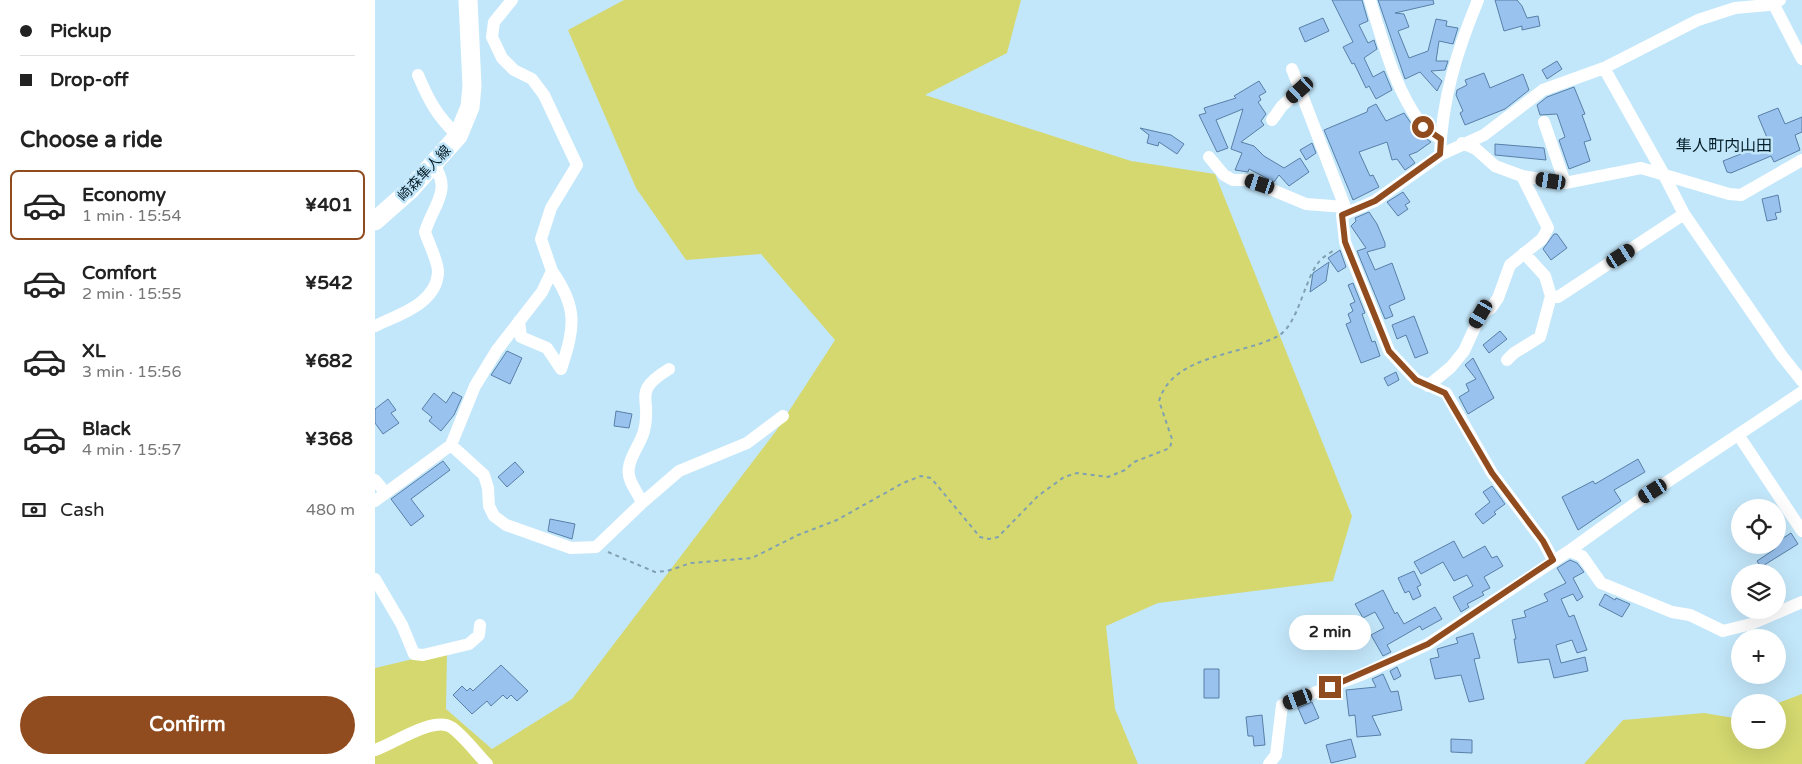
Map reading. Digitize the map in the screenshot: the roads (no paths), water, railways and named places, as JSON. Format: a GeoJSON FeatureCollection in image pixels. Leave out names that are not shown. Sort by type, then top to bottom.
{"type":"FeatureCollection","features":[{"type":"Feature","properties":{"kind":"main road","name":"崎森隼人線"},"geometry":{"type":"LineString","coordinates":[[375,221],[410,190],[458,136],[470,106],[472,86],[468,0]]}},
{"type":"Feature","properties":{"kind":"street"},"geometry":{"type":"LineString","coordinates":[[512,0],[494,22],[492,37],[502,58],[514,70],[532,79],[544,95],[577,165],[551,208],[541,239],[552,271],[569,298],[573,317],[573,332],[561,369],[547,348],[521,337],[519,321]]}},
{"type":"Feature","properties":{"kind":"street"},"geometry":{"type":"LineString","coordinates":[[1370,0],[1384,46],[1407,101],[1423,127],[1441,139]]}},
{"type":"Feature","properties":{"kind":"street"},"geometry":{"type":"LineString","coordinates":[[1440,154],[1452,68],[1478,0]]}},
{"type":"Feature","properties":{"kind":"street"},"geometry":{"type":"LineString","coordinates":[[1209,157],[1224,175],[1233,180],[1248,180],[1306,204],[1343,211],[1375,201],[1440,154],[1484,134],[1543,90],[1603,68],[1699,20],[1735,8],[1776,2],[1802,59]]}},
{"type":"Feature","properties":{"kind":"street"},"geometry":{"type":"LineString","coordinates":[[1603,68],[1663,173],[1684,214],[1782,356],[1802,381]]}},
{"type":"Feature","properties":{"kind":"street"},"geometry":{"type":"LineString","coordinates":[[1292,69],[1343,211],[1345,242],[1389,351],[1416,380],[1445,393],[1492,473],[1543,541],[1553,560]]}},
{"type":"Feature","properties":{"kind":"street"},"geometry":{"type":"LineString","coordinates":[[418,75],[432,108],[441,120],[458,136]]}},
{"type":"Feature","properties":{"kind":"street"},"geometry":{"type":"LineString","coordinates":[[1272,120],[1282,106],[1300,90]]}},
{"type":"Feature","properties":{"kind":"street"},"geometry":{"type":"LineString","coordinates":[[1544,122],[1565,183]]}},
{"type":"Feature","properties":{"kind":"street"},"geometry":{"type":"LineString","coordinates":[[1462,143],[1476,149],[1495,166],[1522,176],[1565,183],[1641,168],[1729,194],[1741,195],[1802,160]]}},
{"type":"Feature","properties":{"kind":"street"},"geometry":{"type":"LineString","coordinates":[[375,326],[416,306],[434,289],[439,272],[425,232],[442,188],[442,175],[433,164]]}},
{"type":"Feature","properties":{"kind":"street"},"geometry":{"type":"LineString","coordinates":[[1428,386],[1451,367],[1464,351],[1481,314],[1491,308],[1498,298],[1510,265],[1542,239],[1548,228],[1522,176]]}},
{"type":"Feature","properties":{"kind":"street"},"geometry":{"type":"LineString","coordinates":[[1551,296],[1558,297],[1684,214]]}},
{"type":"Feature","properties":{"kind":"street"},"geometry":{"type":"LineString","coordinates":[[1507,360],[1513,353],[1540,338],[1545,326],[1551,296],[1545,276],[1524,253]]}},
{"type":"Feature","properties":{"kind":"street"},"geometry":{"type":"LineString","coordinates":[[375,480],[380,497],[451,445],[475,386],[519,321],[542,292],[552,271]]}},
{"type":"Feature","properties":{"kind":"street"},"geometry":{"type":"LineString","coordinates":[[642,503],[629,476],[629,467],[644,432],[646,420],[644,394],[649,383],[669,368]]}},
{"type":"Feature","properties":{"kind":"street"},"geometry":{"type":"LineString","coordinates":[[1269,764],[1276,755],[1282,705],[1361,675],[1428,644],[1569,551],[1637,502],[1739,436],[1802,392]]}},
{"type":"Feature","properties":{"kind":"street"},"geometry":{"type":"LineString","coordinates":[[451,445],[484,475],[488,488],[489,506],[494,516],[506,525],[571,548],[596,547],[679,471],[747,443],[783,416]]}},
{"type":"Feature","properties":{"kind":"street"},"geometry":{"type":"LineString","coordinates":[[1739,436],[1802,532]]}},
{"type":"Feature","properties":{"kind":"street"},"geometry":{"type":"LineString","coordinates":[[1569,551],[1582,556],[1601,583],[1672,612],[1690,615],[1723,631],[1751,624],[1802,602]]}},
{"type":"Feature","properties":{"kind":"street"},"geometry":{"type":"LineString","coordinates":[[375,579],[402,625],[414,654],[423,655],[439,649],[469,644],[479,636],[480,625]]}},
{"type":"Feature","properties":{"kind":"street"},"geometry":{"type":"LineString","coordinates":[[375,750],[415,732],[440,725],[451,726],[487,764]]}},
{"type":"Feature","properties":{"kind":"district","name":"隼人町内山田"},"geometry":{"type":"Point","coordinates":[1724,145]}}]}
